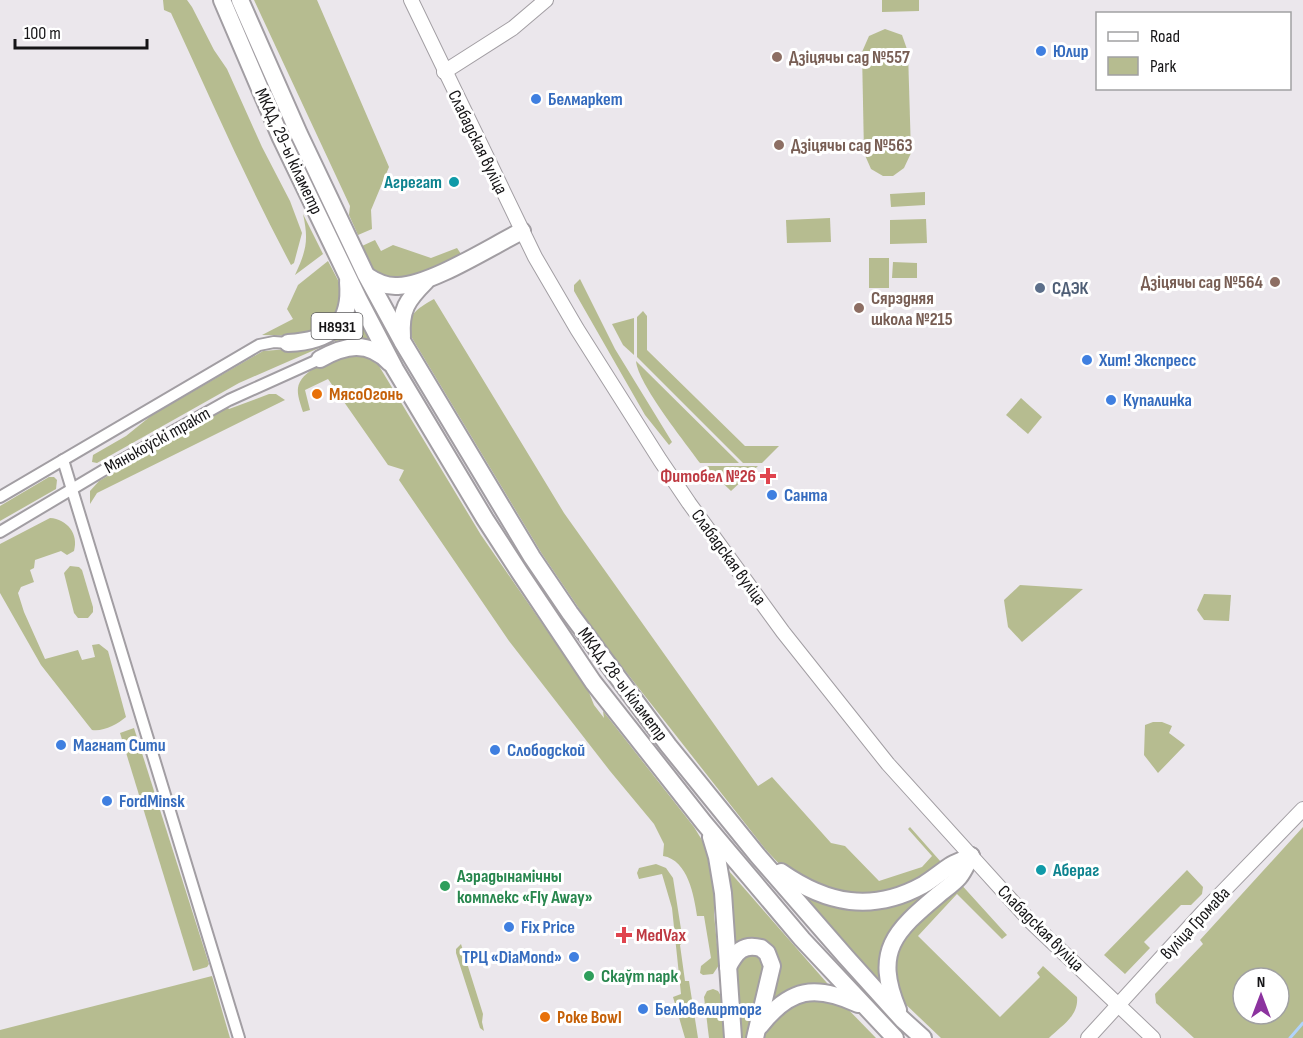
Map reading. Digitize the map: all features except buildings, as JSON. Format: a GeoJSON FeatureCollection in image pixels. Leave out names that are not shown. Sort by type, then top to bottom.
{"type":"FeatureCollection","features":[{"type":"Feature","properties":{"kind":"highway","name":"МКАД, 29-ы кіламетр"},"geometry":{"type":"LineString","coordinates":[[222,0],[280,138],[359,300]]}},
{"type":"Feature","properties":{"kind":"highway","name":"МКАД, 29-ы кіламетр"},"geometry":{"type":"LineString","coordinates":[[240,0],[299,134],[376,292]]}},
{"type":"Feature","properties":{"kind":"highway"},"geometry":{"type":"LineString","coordinates":[[366,275],[376,282],[396,287],[427,280],[522,231]]}},
{"type":"Feature","properties":{"kind":"highway","name":"Н8931"},"geometry":{"type":"LineString","coordinates":[[288,343],[317,339],[337,327],[348,308],[347,275]]}},
{"type":"Feature","properties":{"kind":"highway"},"geometry":{"type":"LineString","coordinates":[[402,341],[402,317],[405,306],[427,280]]}},
{"type":"Feature","properties":{"kind":"highway","name":"МКАД, 28-ы кіламетр"},"geometry":{"type":"LineString","coordinates":[[376,292],[402,341],[531,557],[563,603],[668,745],[758,856],[902,1019],[923,1038]]}},
{"type":"Feature","properties":{"kind":"highway","name":"МКАД, 28-ы кіламетр"},"geometry":{"type":"LineString","coordinates":[[359,300],[395,369],[485,519],[593,682],[704,823],[795,931],[895,1038]]}},
{"type":"Feature","properties":{"kind":"highway","name":"Н8931"},"geometry":{"type":"LineString","coordinates":[[320,359],[339,349],[359,347],[378,353],[395,369]]}},
{"type":"Feature","properties":{"kind":"highway"},"geometry":{"type":"LineString","coordinates":[[704,823],[717,857],[723,893],[733,1038]]}},
{"type":"Feature","properties":{"kind":"highway"},"geometry":{"type":"LineString","coordinates":[[758,856],[798,884],[818,894],[852,902],[886,900],[905,893],[971,856]]}},
{"type":"Feature","properties":{"kind":"highway"},"geometry":{"type":"LineString","coordinates":[[902,1019],[888,979],[887,964],[893,940],[908,920],[960,876],[971,856]]}},
{"type":"Feature","properties":{"kind":"highway"},"geometry":{"type":"LineString","coordinates":[[728,967],[740,949],[746,946],[761,948],[771,959],[771,973],[756,1033]]}},
{"type":"Feature","properties":{"kind":"highway"},"geometry":{"type":"LineString","coordinates":[[756,1033],[781,1004],[803,993],[832,993],[865,1008]]}},
{"type":"Feature","properties":{"kind":"main road","name":"Слабадская вуліца"},"geometry":{"type":"LineString","coordinates":[[411,0],[522,231],[577,329],[660,460],[694,509],[783,632],[888,764],[1031,922],[1153,1038]]}},
{"type":"Feature","properties":{"kind":"main road"},"geometry":{"type":"LineString","coordinates":[[444,72],[513,28],[546,0]]}},
{"type":"Feature","properties":{"kind":"main road","name":"вуліца Громава"},"geometry":{"type":"LineString","coordinates":[[1088,1038],[1204,911],[1303,809]]}},
{"type":"Feature","properties":{"kind":"street","name":"Мянькоўскі тракт"},"geometry":{"type":"LineString","coordinates":[[0,497],[260,345],[274,342],[288,343]]}},
{"type":"Feature","properties":{"kind":"street","name":"Мянькоўскі тракт"},"geometry":{"type":"LineString","coordinates":[[0,532],[229,400],[320,359]]}},
{"type":"Feature","properties":{"kind":"street"},"geometry":{"type":"LineString","coordinates":[[63,460],[239,1038]]}},
{"type":"Feature","properties":{"kind":"green space"},"geometry":{"type":"Polygon","coordinates":[[[163,0],[187,0],[227,69],[262,147],[290,201],[302,233],[294,263],[291,265],[244,171],[171,13],[164,10],[163,0]]]}},
{"type":"Feature","properties":{"kind":"green space"},"geometry":{"type":"Polygon","coordinates":[[[254,0],[317,0],[389,167],[371,210],[372,229],[358,235],[349,215],[350,206],[254,0]]]}},
{"type":"Feature","properties":{"kind":"green space"},"geometry":{"type":"Polygon","coordinates":[[[882,0],[919,0],[919,11],[882,12],[882,0]]]}},
{"type":"Feature","properties":{"kind":"green space"},"geometry":{"type":"Polygon","coordinates":[[[885,29],[902,35],[908,52],[911,153],[904,168],[893,176],[883,176],[871,169],[864,153],[862,52],[869,36],[885,29]]]}},
{"type":"Feature","properties":{"kind":"green space"},"geometry":{"type":"Polygon","coordinates":[[[925,192],[925,205],[891,207],[890,194],[925,192]]]}},
{"type":"Feature","properties":{"kind":"green space"},"geometry":{"type":"Polygon","coordinates":[[[303,214],[323,254],[295,275],[305,246],[306,232],[303,214]]]}},
{"type":"Feature","properties":{"kind":"green space"},"geometry":{"type":"Polygon","coordinates":[[[830,218],[831,242],[787,243],[786,220],[830,218]]]}},
{"type":"Feature","properties":{"kind":"green space"},"geometry":{"type":"Polygon","coordinates":[[[926,219],[927,243],[890,244],[890,220],[926,219]]]}},
{"type":"Feature","properties":{"kind":"green space"},"geometry":{"type":"Polygon","coordinates":[[[375,240],[381,251],[393,245],[431,258],[457,248],[461,254],[405,281],[396,282],[376,274],[362,246],[375,240]]]}},
{"type":"Feature","properties":{"kind":"green space"},"geometry":{"type":"Polygon","coordinates":[[[869,258],[889,258],[889,288],[869,288],[869,258]]]}},
{"type":"Feature","properties":{"kind":"green space"},"geometry":{"type":"Polygon","coordinates":[[[328,261],[340,284],[342,309],[326,329],[298,336],[262,335],[293,319],[287,309],[298,285],[328,261]]]}},
{"type":"Feature","properties":{"kind":"green space"},"geometry":{"type":"Polygon","coordinates":[[[893,262],[917,263],[917,278],[892,278],[893,262]]]}},
{"type":"Feature","properties":{"kind":"green space"},"geometry":{"type":"Polygon","coordinates":[[[580,279],[615,349],[672,442],[669,445],[645,415],[574,291],[574,285],[580,279]]]}},
{"type":"Feature","properties":{"kind":"green space"},"geometry":{"type":"Polygon","coordinates":[[[434,299],[564,513],[758,786],[772,777],[831,843],[845,846],[879,881],[922,867],[932,856],[908,829],[910,827],[941,862],[936,868],[893,893],[838,895],[783,868],[766,850],[597,635],[542,554],[412,338],[411,318],[417,310],[434,299]]]}},
{"type":"Feature","properties":{"kind":"green space"},"geometry":{"type":"Polygon","coordinates":[[[354,309],[371,341],[357,339],[335,341],[239,383],[97,463],[92,462],[93,455],[126,436],[152,415],[263,351],[302,348],[354,309]]]}},
{"type":"Feature","properties":{"kind":"green space"},"geometry":{"type":"Polygon","coordinates":[[[643,311],[647,316],[647,350],[745,446],[779,446],[762,463],[743,463],[637,357],[637,317],[643,311]]]}},
{"type":"Feature","properties":{"kind":"green space"},"geometry":{"type":"Polygon","coordinates":[[[634,318],[634,355],[623,345],[612,324],[634,318]]]}},
{"type":"Feature","properties":{"kind":"green space"},"geometry":{"type":"Polygon","coordinates":[[[344,354],[367,358],[379,366],[481,535],[588,690],[594,705],[604,718],[603,711],[694,827],[708,850],[716,892],[714,914],[719,965],[713,974],[700,973],[701,966],[711,958],[704,916],[697,916],[692,889],[684,871],[672,859],[663,856],[664,844],[654,824],[509,641],[399,480],[404,470],[388,465],[328,379],[305,390],[310,410],[303,412],[298,388],[304,376],[316,367],[344,354]]]}},
{"type":"Feature","properties":{"kind":"green space"},"geometry":{"type":"Polygon","coordinates":[[[636,361],[739,463],[700,463],[653,398],[636,361]]]}},
{"type":"Feature","properties":{"kind":"green space"},"geometry":{"type":"Polygon","coordinates":[[[269,394],[276,394],[285,400],[97,493],[90,504],[90,491],[99,481],[227,407],[229,409],[269,394]]]}},
{"type":"Feature","properties":{"kind":"green space"},"geometry":{"type":"Polygon","coordinates":[[[1021,398],[1042,417],[1028,434],[1006,415],[1021,398]]]}},
{"type":"Feature","properties":{"kind":"green space"},"geometry":{"type":"Polygon","coordinates":[[[705,466],[758,466],[731,491],[705,466]]]}},
{"type":"Feature","properties":{"kind":"green space"},"geometry":{"type":"Polygon","coordinates":[[[49,477],[57,480],[56,489],[0,521],[0,506],[49,477]]]}},
{"type":"Feature","properties":{"kind":"green space"},"geometry":{"type":"Polygon","coordinates":[[[50,518],[62,521],[70,528],[75,539],[74,551],[67,555],[61,551],[35,560],[34,568],[30,570],[34,582],[21,587],[18,593],[45,659],[78,650],[82,660],[95,657],[92,645],[99,644],[108,651],[126,717],[105,729],[92,730],[41,665],[0,593],[0,544],[50,518]]]}},
{"type":"Feature","properties":{"kind":"green space"},"geometry":{"type":"Polygon","coordinates":[[[70,566],[79,567],[82,570],[93,607],[93,612],[88,618],[78,618],[74,613],[64,573],[70,566]]]}},
{"type":"Feature","properties":{"kind":"green space"},"geometry":{"type":"Polygon","coordinates":[[[1020,585],[1083,589],[1022,642],[1008,627],[1004,600],[1020,585]]]}},
{"type":"Feature","properties":{"kind":"green space"},"geometry":{"type":"Polygon","coordinates":[[[1204,594],[1231,595],[1229,621],[1204,620],[1197,610],[1204,594]]]}},
{"type":"Feature","properties":{"kind":"green space"},"geometry":{"type":"Polygon","coordinates":[[[1162,722],[1172,726],[1169,733],[1185,745],[1158,773],[1144,755],[1145,725],[1162,722]]]}},
{"type":"Feature","properties":{"kind":"green space"},"geometry":{"type":"Polygon","coordinates":[[[134,728],[209,964],[207,967],[193,971],[120,733],[134,728]]]}},
{"type":"Feature","properties":{"kind":"green space"},"geometry":{"type":"Polygon","coordinates":[[[1303,827],[1303,1038],[1194,1038],[1156,1003],[1155,994],[1203,944],[1200,940],[1303,827]]]}},
{"type":"Feature","properties":{"kind":"green space"},"geometry":{"type":"Polygon","coordinates":[[[722,863],[834,991],[766,1009],[772,953],[732,949],[722,863]]]}},
{"type":"Feature","properties":{"kind":"green space"},"geometry":{"type":"Polygon","coordinates":[[[656,864],[666,868],[673,878],[683,942],[680,945],[685,981],[689,981],[698,1038],[685,1038],[673,997],[681,994],[672,908],[662,874],[639,879],[637,873],[639,868],[656,864]]]}},
{"type":"Feature","properties":{"kind":"green space"},"geometry":{"type":"Polygon","coordinates":[[[954,870],[902,918],[882,980],[879,981],[806,899],[807,895],[850,906],[954,870]]]}},
{"type":"Feature","properties":{"kind":"green space"},"geometry":{"type":"Polygon","coordinates":[[[1187,870],[1203,887],[1202,894],[1191,905],[1181,905],[1144,942],[1150,948],[1125,974],[1104,955],[1187,870]]]}},
{"type":"Feature","properties":{"kind":"green space"},"geometry":{"type":"Polygon","coordinates":[[[958,881],[1007,935],[1002,939],[957,894],[918,936],[1000,1017],[1040,977],[1037,973],[1043,966],[1077,997],[1077,1004],[1072,1015],[1049,1038],[941,1038],[898,997],[893,984],[897,943],[958,881]]]}},
{"type":"Feature","properties":{"kind":"green space"},"geometry":{"type":"Polygon","coordinates":[[[461,944],[483,1014],[484,1031],[480,1028],[456,953],[456,949],[461,944]]]}},
{"type":"Feature","properties":{"kind":"green space"},"geometry":{"type":"Polygon","coordinates":[[[748,949],[766,960],[748,1038],[740,1038],[734,963],[748,949]]]}},
{"type":"Feature","properties":{"kind":"green space"},"geometry":{"type":"Polygon","coordinates":[[[212,976],[230,1038],[0,1038],[0,1030],[212,976]]]}},
{"type":"Feature","properties":{"kind":"green space"},"geometry":{"type":"Polygon","coordinates":[[[713,989],[721,996],[724,1038],[709,1038],[704,997],[707,991],[713,989]]]}},
{"type":"Feature","properties":{"kind":"green space"},"geometry":{"type":"Polygon","coordinates":[[[806,996],[840,1001],[876,1038],[759,1038],[763,1027],[806,996]]]}},
{"type":"Feature","properties":{"kind":"waterway"},"geometry":{"type":"LineString","coordinates":[[1290,1038],[1303,1023]]}},
{"type":"Feature","properties":{"kind":"place","name":"Юлир"},"geometry":{"type":"Point","coordinates":[1041,51]}},
{"type":"Feature","properties":{"kind":"place","name":"Дзіцячы сад №557"},"geometry":{"type":"Point","coordinates":[777,57]}},
{"type":"Feature","properties":{"kind":"place","name":"Белмаркет"},"geometry":{"type":"Point","coordinates":[536,99]}},
{"type":"Feature","properties":{"kind":"place","name":"Дзіцячы сад №563"},"geometry":{"type":"Point","coordinates":[779,145]}},
{"type":"Feature","properties":{"kind":"place","name":"Агрегат"},"geometry":{"type":"Point","coordinates":[454,182]}},
{"type":"Feature","properties":{"kind":"place","name":"Дзіцячы сад №564"},"geometry":{"type":"Point","coordinates":[1275,282]}},
{"type":"Feature","properties":{"kind":"place","name":"СДЭК"},"geometry":{"type":"Point","coordinates":[1040,288]}},
{"type":"Feature","properties":{"kind":"place","name":"Сярэдняя школа №215"},"geometry":{"type":"Point","coordinates":[859,308]}},
{"type":"Feature","properties":{"kind":"place","name":"Хит! Экспресс"},"geometry":{"type":"Point","coordinates":[1087,360]}},
{"type":"Feature","properties":{"kind":"place","name":"МясоОгонь"},"geometry":{"type":"Point","coordinates":[317,394]}},
{"type":"Feature","properties":{"kind":"place","name":"Купалинка"},"geometry":{"type":"Point","coordinates":[1111,400]}},
{"type":"Feature","properties":{"kind":"place","name":"Фитобел №26"},"geometry":{"type":"Point","coordinates":[768,476]}},
{"type":"Feature","properties":{"kind":"place","name":"Санта"},"geometry":{"type":"Point","coordinates":[772,495]}},
{"type":"Feature","properties":{"kind":"place","name":"Магнат Cити"},"geometry":{"type":"Point","coordinates":[61,745]}},
{"type":"Feature","properties":{"kind":"place","name":"Слободской"},"geometry":{"type":"Point","coordinates":[495,750]}},
{"type":"Feature","properties":{"kind":"place","name":"FordMinsk"},"geometry":{"type":"Point","coordinates":[107,801]}},
{"type":"Feature","properties":{"kind":"place","name":"Абераг"},"geometry":{"type":"Point","coordinates":[1041,870]}},
{"type":"Feature","properties":{"kind":"place","name":"Аэрадынамічны комплекс «Fly Away»"},"geometry":{"type":"Point","coordinates":[445,886]}},
{"type":"Feature","properties":{"kind":"place","name":"Fix Price"},"geometry":{"type":"Point","coordinates":[509,927]}},
{"type":"Feature","properties":{"kind":"place","name":"MedVax"},"geometry":{"type":"Point","coordinates":[624,935]}},
{"type":"Feature","properties":{"kind":"place","name":"ТРЦ «DiaMond»"},"geometry":{"type":"Point","coordinates":[574,957]}},
{"type":"Feature","properties":{"kind":"place","name":"Скаўт парк"},"geometry":{"type":"Point","coordinates":[589,976]}},
{"type":"Feature","properties":{"kind":"place","name":"Белювелирторг"},"geometry":{"type":"Point","coordinates":[643,1009]}},
{"type":"Feature","properties":{"kind":"place","name":"Poke Bowl"},"geometry":{"type":"Point","coordinates":[545,1017]}}]}
